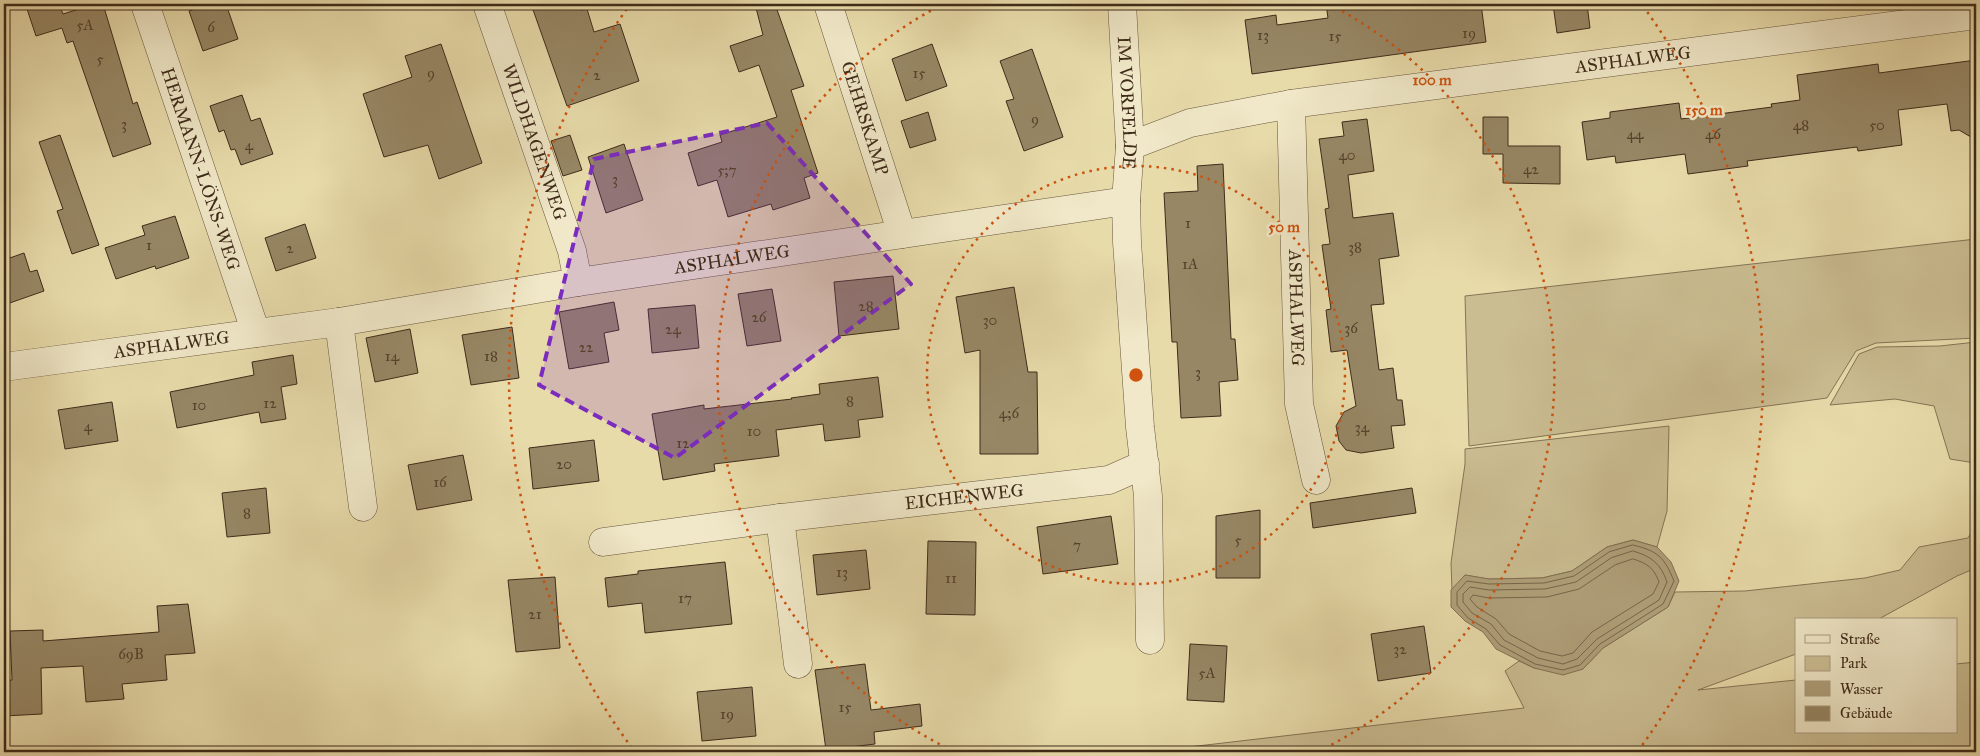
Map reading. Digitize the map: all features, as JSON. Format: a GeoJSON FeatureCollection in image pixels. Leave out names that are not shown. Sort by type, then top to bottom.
{"type":"FeatureCollection","features":[{"type":"Feature","properties":{"kind":"street","name":"HERMANN-LÖNS-WEG"},"geometry":{"type":"LineString","coordinates":[[145,4],[256,333]]}},
{"type":"Feature","properties":{"kind":"street","name":"WILDHAGENWEG"},"geometry":{"type":"LineString","coordinates":[[487,4],[572,251],[578,282]]}},
{"type":"Feature","properties":{"kind":"street","name":"GEHRSKAMP"},"geometry":{"type":"LineString","coordinates":[[828,4],[902,234]]}},
{"type":"Feature","properties":{"kind":"street","name":"IM VORFELDE"},"geometry":{"type":"LineString","coordinates":[[1122,4],[1130,146],[1126,201]]}},
{"type":"Feature","properties":{"kind":"street","name":"ASPHALWEG"},"geometry":{"type":"LineString","coordinates":[[1130,146],[1190,123],[1291,104],[1976,15]]}},
{"type":"Feature","properties":{"kind":"street","name":"ASPHALWEG"},"geometry":{"type":"LineString","coordinates":[[1291,104],[1299,404],[1316,480]]}},
{"type":"Feature","properties":{"kind":"street","name":"ASPHALWEG"},"geometry":{"type":"LineString","coordinates":[[4,367],[339,322],[578,282],[1126,201]]}},
{"type":"Feature","properties":{"kind":"street"},"geometry":{"type":"LineString","coordinates":[[1126,201],[1127,242],[1140,428],[1148,496],[1150,640]]}},
{"type":"Feature","properties":{"kind":"street"},"geometry":{"type":"LineString","coordinates":[[339,322],[363,506]]}},
{"type":"Feature","properties":{"kind":"street","name":"EICHENWEG"},"geometry":{"type":"LineString","coordinates":[[603,542],[780,518],[1109,480],[1145,464]]}},
{"type":"Feature","properties":{"kind":"street"},"geometry":{"type":"LineString","coordinates":[[780,518],[798,664]]}},
{"type":"Feature","properties":{"kind":"highlighted area"},"geometry":{"type":"Polygon","coordinates":[[[767,123],[911,284],[675,458],[539,385],[594,159],[767,123]]]}},
{"type":"Feature","properties":{"kind":"green space"},"geometry":{"type":"Polygon","coordinates":[[[1976,239],[1976,338],[1876,343],[1856,351],[1827,398],[1469,446],[1465,296],[1976,239]]]}},
{"type":"Feature","properties":{"kind":"green space"},"geometry":{"type":"Polygon","coordinates":[[[1976,342],[1976,465],[1975,463],[1950,459],[1934,406],[1895,399],[1830,405],[1859,354],[1877,347],[1940,346],[1976,342]]]}},
{"type":"Feature","properties":{"kind":"green space"},"geometry":{"type":"Polygon","coordinates":[[[1669,426],[1667,511],[1657,547],[1633,540],[1607,547],[1572,571],[1542,578],[1488,579],[1465,575],[1452,591],[1451,563],[1465,464],[1465,449],[1669,426]]]}},
{"type":"Feature","properties":{"kind":"green space"},"geometry":{"type":"Polygon","coordinates":[[[1976,525],[1976,568],[1957,576],[1881,618],[1795,618],[1795,654],[1698,690],[1795,680],[1795,734],[1958,734],[1958,664],[1976,662],[1976,752],[1146,752],[1524,708],[1505,671],[1519,661],[1534,668],[1583,669],[1603,648],[1668,607],[1675,592],[1745,591],[1865,578],[1900,570],[1919,547],[1968,538],[1976,525]]]}},
{"type":"Feature","properties":{"kind":"water"},"geometry":{"type":"Polygon","coordinates":[[[1633,540],[1657,547],[1671,562],[1679,581],[1668,607],[1603,648],[1583,669],[1563,675],[1534,668],[1496,649],[1483,632],[1465,621],[1451,607],[1451,590],[1465,575],[1489,579],[1542,578],[1572,571],[1607,547],[1633,540]]]}},
{"type":"Feature","properties":{"kind":"building"},"geometry":{"type":"Polygon","coordinates":[[[43,4],[59,4],[63,14],[95,4],[103,4],[133,104],[137,102],[151,144],[113,157],[73,41],[67,43],[62,28],[36,36],[27,9],[43,4]]]}},
{"type":"Feature","properties":{"kind":"building"},"geometry":{"type":"Polygon","coordinates":[[[211,4],[226,4],[238,39],[203,51],[189,11],[211,4]]]}},
{"type":"Feature","properties":{"kind":"building"},"geometry":{"type":"Polygon","coordinates":[[[531,4],[579,4],[581,10],[587,9],[594,32],[620,24],[639,81],[567,106],[531,4]]]}},
{"type":"Feature","properties":{"kind":"building"},"geometry":{"type":"Polygon","coordinates":[[[755,4],[775,4],[804,86],[791,90],[818,173],[804,178],[810,198],[773,210],[771,204],[728,217],[717,180],[698,186],[688,153],[722,142],[720,135],[777,117],[759,65],[739,72],[730,46],[763,35],[755,4]]]}},
{"type":"Feature","properties":{"kind":"building"},"geometry":{"type":"Polygon","coordinates":[[[1326,4],[1481,4],[1486,42],[1252,74],[1245,20],[1276,15],[1277,25],[1328,18],[1326,4]]]}},
{"type":"Feature","properties":{"kind":"building"},"geometry":{"type":"Polygon","coordinates":[[[1553,4],[1587,4],[1590,28],[1557,33],[1553,4]]]}},
{"type":"Feature","properties":{"kind":"building"},"geometry":{"type":"Polygon","coordinates":[[[441,44],[482,163],[439,179],[428,145],[384,157],[363,94],[412,77],[405,56],[441,44]]]}},
{"type":"Feature","properties":{"kind":"building"},"geometry":{"type":"Polygon","coordinates":[[[932,44],[947,86],[906,101],[892,59],[932,44]]]}},
{"type":"Feature","properties":{"kind":"building"},"geometry":{"type":"Polygon","coordinates":[[[1032,49],[1063,137],[1024,151],[1006,101],[1014,99],[1000,61],[1032,49]]]}},
{"type":"Feature","properties":{"kind":"building"},"geometry":{"type":"Polygon","coordinates":[[[1976,60],[1976,140],[1959,130],[1951,131],[1947,104],[1898,110],[1902,145],[1858,151],[1857,147],[1747,161],[1748,166],[1688,174],[1685,154],[1616,163],[1615,156],[1587,160],[1582,122],[1610,118],[1610,112],[1679,103],[1681,119],[1772,107],[1771,104],[1800,100],[1797,75],[1878,64],[1879,73],[1976,60]]]}},
{"type":"Feature","properties":{"kind":"building"},"geometry":{"type":"Polygon","coordinates":[[[242,95],[251,121],[260,118],[273,154],[241,165],[235,149],[231,150],[224,130],[219,132],[210,106],[242,95]]]}},
{"type":"Feature","properties":{"kind":"building"},"geometry":{"type":"Polygon","coordinates":[[[928,112],[936,140],[910,148],[901,121],[928,112]]]}},
{"type":"Feature","properties":{"kind":"building"},"geometry":{"type":"Polygon","coordinates":[[[1483,117],[1508,117],[1508,146],[1560,146],[1560,184],[1503,183],[1503,154],[1483,154],[1483,117]]]}},
{"type":"Feature","properties":{"kind":"building"},"geometry":{"type":"Polygon","coordinates":[[[1367,119],[1374,171],[1348,175],[1353,218],[1393,213],[1399,256],[1379,259],[1384,304],[1371,305],[1379,370],[1393,368],[1397,400],[1402,400],[1405,425],[1391,426],[1394,448],[1361,453],[1346,450],[1339,441],[1336,426],[1344,412],[1356,406],[1347,350],[1331,352],[1326,310],[1331,309],[1322,245],[1330,244],[1325,209],[1329,208],[1319,139],[1344,136],[1342,122],[1367,119]]]}},
{"type":"Feature","properties":{"kind":"building"},"geometry":{"type":"Polygon","coordinates":[[[60,135],[99,245],[72,254],[57,211],[63,209],[39,142],[60,135]]]}},
{"type":"Feature","properties":{"kind":"building"},"geometry":{"type":"Polygon","coordinates":[[[570,135],[582,170],[563,176],[551,141],[570,135]]]}},
{"type":"Feature","properties":{"kind":"building"},"geometry":{"type":"Polygon","coordinates":[[[624,144],[643,200],[606,213],[588,157],[624,144]]]}},
{"type":"Feature","properties":{"kind":"building"},"geometry":{"type":"Polygon","coordinates":[[[1223,164],[1231,339],[1235,339],[1238,380],[1219,382],[1221,416],[1181,418],[1177,342],[1172,342],[1164,193],[1198,191],[1197,166],[1223,164]]]}},
{"type":"Feature","properties":{"kind":"building"},"geometry":{"type":"Polygon","coordinates":[[[175,216],[189,258],[156,269],[155,266],[116,279],[105,248],[145,235],[142,226],[175,216]]]}},
{"type":"Feature","properties":{"kind":"building"},"geometry":{"type":"Polygon","coordinates":[[[305,224],[316,258],[276,271],[265,238],[305,224]]]}},
{"type":"Feature","properties":{"kind":"building"},"geometry":{"type":"Polygon","coordinates":[[[24,253],[30,272],[37,270],[44,291],[4,305],[4,260],[24,253]]]}},
{"type":"Feature","properties":{"kind":"building"},"geometry":{"type":"Polygon","coordinates":[[[893,276],[899,329],[839,336],[834,282],[893,276]]]}},
{"type":"Feature","properties":{"kind":"building"},"geometry":{"type":"Polygon","coordinates":[[[1014,287],[1028,372],[1037,372],[1038,454],[980,454],[980,350],[965,353],[956,297],[1014,287]]]}},
{"type":"Feature","properties":{"kind":"building"},"geometry":{"type":"Polygon","coordinates":[[[772,289],[781,341],[747,346],[738,294],[772,289]]]}},
{"type":"Feature","properties":{"kind":"building"},"geometry":{"type":"Polygon","coordinates":[[[614,302],[619,330],[604,333],[609,362],[569,369],[559,312],[614,302]]]}},
{"type":"Feature","properties":{"kind":"building"},"geometry":{"type":"Polygon","coordinates":[[[695,305],[699,348],[652,353],[648,309],[695,305]]]}},
{"type":"Feature","properties":{"kind":"building"},"geometry":{"type":"Polygon","coordinates":[[[512,327],[519,378],[471,385],[462,335],[512,327]]]}},
{"type":"Feature","properties":{"kind":"building"},"geometry":{"type":"Polygon","coordinates":[[[410,329],[418,373],[375,382],[366,338],[410,329]]]}},
{"type":"Feature","properties":{"kind":"building"},"geometry":{"type":"Polygon","coordinates":[[[293,355],[297,384],[281,387],[286,419],[261,423],[259,412],[177,428],[170,392],[254,375],[252,362],[293,355]]]}},
{"type":"Feature","properties":{"kind":"building"},"geometry":{"type":"Polygon","coordinates":[[[878,377],[883,417],[858,420],[860,437],[825,441],[823,424],[776,430],[779,456],[714,464],[715,471],[663,480],[652,414],[704,405],[704,409],[792,399],[820,394],[819,384],[878,377]]]}},
{"type":"Feature","properties":{"kind":"building"},"geometry":{"type":"Polygon","coordinates":[[[112,402],[118,441],[65,449],[58,410],[112,402]]]}},
{"type":"Feature","properties":{"kind":"building"},"geometry":{"type":"Polygon","coordinates":[[[594,440],[599,481],[533,489],[529,448],[594,440]]]}},
{"type":"Feature","properties":{"kind":"building"},"geometry":{"type":"Polygon","coordinates":[[[463,455],[472,500],[417,510],[408,465],[463,455]]]}},
{"type":"Feature","properties":{"kind":"building"},"geometry":{"type":"Polygon","coordinates":[[[266,488],[270,533],[227,537],[222,493],[266,488]]]}},
{"type":"Feature","properties":{"kind":"building"},"geometry":{"type":"Polygon","coordinates":[[[1412,488],[1416,513],[1313,528],[1310,503],[1412,488]]]}},
{"type":"Feature","properties":{"kind":"building"},"geometry":{"type":"Polygon","coordinates":[[[1260,510],[1260,578],[1216,578],[1216,516],[1260,510]]]}},
{"type":"Feature","properties":{"kind":"building"},"geometry":{"type":"Polygon","coordinates":[[[1111,516],[1118,564],[1043,574],[1037,527],[1111,516]]]}},
{"type":"Feature","properties":{"kind":"building"},"geometry":{"type":"Polygon","coordinates":[[[928,541],[976,542],[975,615],[926,614],[928,541]]]}},
{"type":"Feature","properties":{"kind":"building"},"geometry":{"type":"Polygon","coordinates":[[[866,550],[870,589],[817,595],[813,555],[866,550]]]}},
{"type":"Feature","properties":{"kind":"building"},"geometry":{"type":"Polygon","coordinates":[[[725,562],[732,624],[645,633],[642,603],[608,607],[605,578],[638,574],[638,571],[725,562]]]}},
{"type":"Feature","properties":{"kind":"building"},"geometry":{"type":"Polygon","coordinates":[[[555,577],[560,648],[516,652],[508,580],[555,577]]]}},
{"type":"Feature","properties":{"kind":"building"},"geometry":{"type":"Polygon","coordinates":[[[188,604],[195,653],[165,655],[167,680],[122,684],[124,699],[86,702],[83,666],[41,668],[42,714],[4,716],[4,681],[12,680],[10,631],[43,630],[43,641],[159,632],[157,606],[188,604]]]}},
{"type":"Feature","properties":{"kind":"building"},"geometry":{"type":"Polygon","coordinates":[[[1424,626],[1431,673],[1378,681],[1371,634],[1424,626]]]}},
{"type":"Feature","properties":{"kind":"building"},"geometry":{"type":"Polygon","coordinates":[[[1190,644],[1227,646],[1224,702],[1187,700],[1190,644]]]}},
{"type":"Feature","properties":{"kind":"building"},"geometry":{"type":"Polygon","coordinates":[[[865,664],[871,710],[920,704],[922,726],[874,732],[875,744],[826,750],[815,670],[865,664]]]}},
{"type":"Feature","properties":{"kind":"building"},"geometry":{"type":"Polygon","coordinates":[[[752,687],[756,736],[702,741],[697,692],[752,687]]]}}]}
